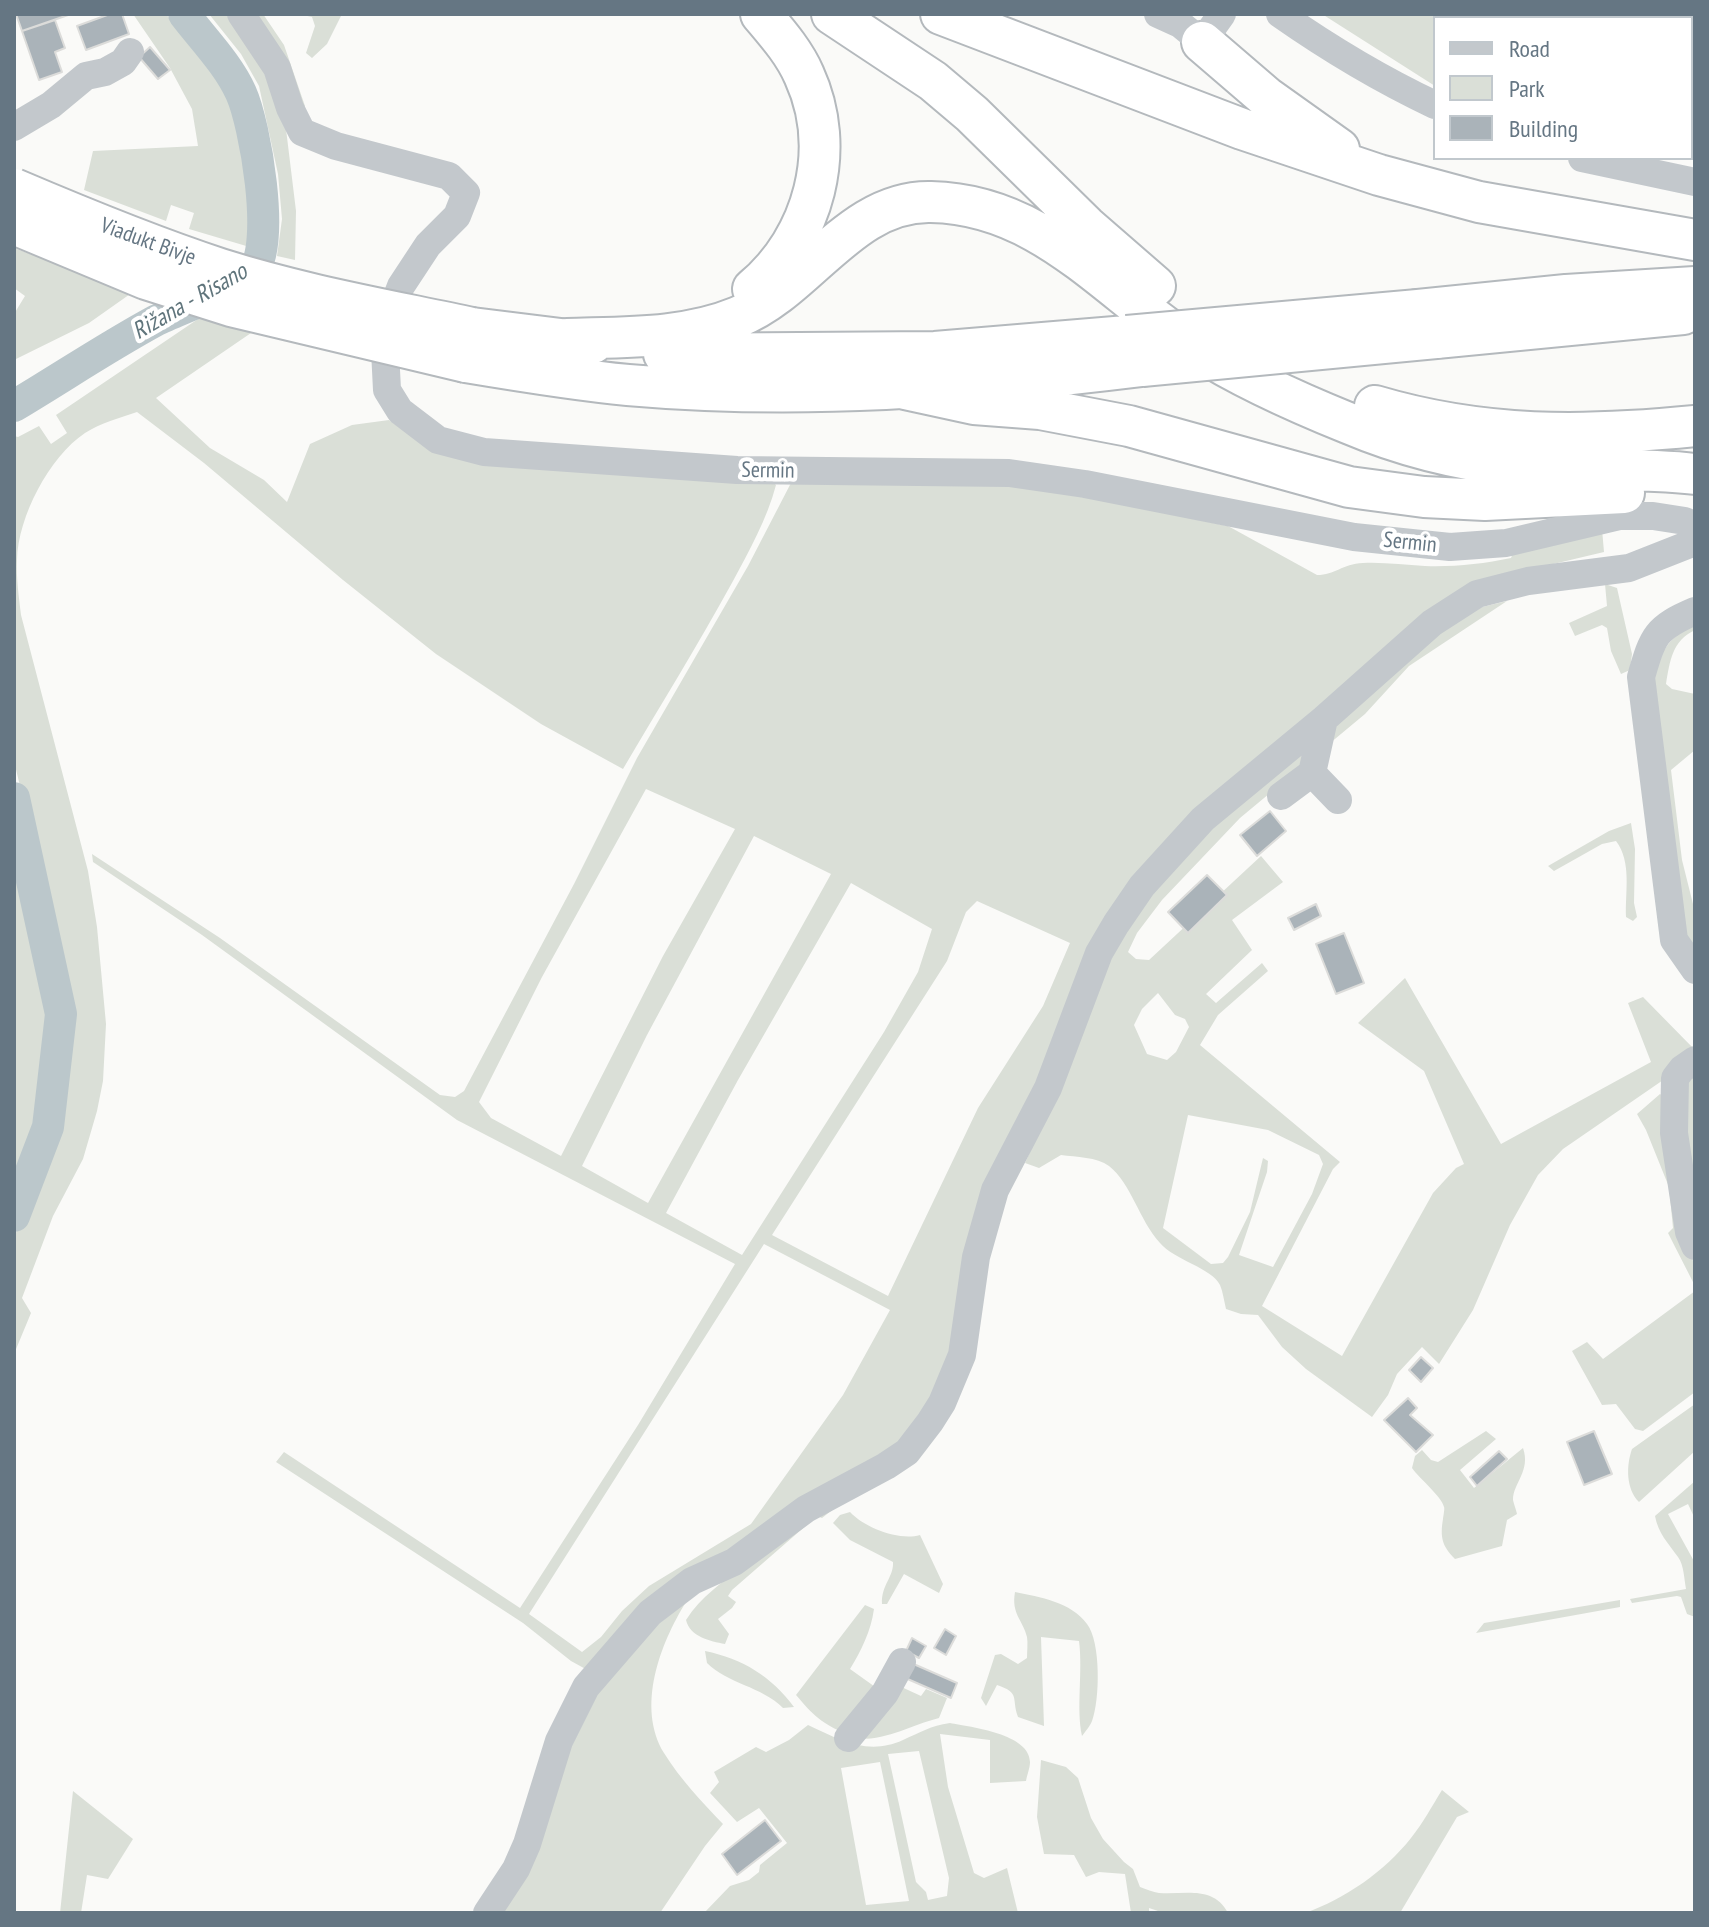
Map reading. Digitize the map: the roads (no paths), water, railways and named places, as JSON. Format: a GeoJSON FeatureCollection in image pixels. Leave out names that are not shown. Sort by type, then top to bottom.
{"type":"FeatureCollection","features":[{"type":"Feature","properties":{"kind":"highway"},"geometry":{"type":"LineString","coordinates":[[620,337],[712,314],[744,297],[770,275],[804,225],[813,199],[819,134],[805,76],[761,14]]}},
{"type":"Feature","properties":{"kind":"highway"},"geometry":{"type":"LineString","coordinates":[[832,14],[933,81],[972,114],[1086,226],[1168,298],[1228,342],[1290,374],[1353,400],[1416,418],[1463,427],[1567,434],[1695,426]]}},
{"type":"Feature","properties":{"kind":"highway"},"geometry":{"type":"LineString","coordinates":[[941,14],[1242,129],[1379,175],[1479,202],[1695,240]]}},
{"type":"Feature","properties":{"kind":"highway"},"geometry":{"type":"LineString","coordinates":[[1212,28],[1266,97],[1379,175]]}},
{"type":"Feature","properties":{"kind":"highway","name":"Viadukt Bivje"},"geometry":{"type":"LineString","coordinates":[[14,189],[222,270],[342,301],[469,345]]}},
{"type":"Feature","properties":{"kind":"highway"},"geometry":{"type":"LineString","coordinates":[[469,345],[701,330],[740,317],[783,291],[859,226],[892,208],[928,201],[957,204],[998,212],[1041,234],[1078,257],[1145,313],[1197,350],[1271,388],[1404,444],[1514,466],[1695,474]]}},
{"type":"Feature","properties":{"kind":"highway","name":"Viadukt Bivje"},"geometry":{"type":"LineString","coordinates":[[14,224],[146,279],[231,306],[469,345]]}},
{"type":"Feature","properties":{"kind":"highway"},"geometry":{"type":"LineString","coordinates":[[1427,324],[1566,295],[1695,287]]}},
{"type":"Feature","properties":{"kind":"highway"},"geometry":{"type":"LineString","coordinates":[[567,339],[657,354],[1134,351],[1427,324],[1695,313]]}},
{"type":"Feature","properties":{"kind":"highway"},"geometry":{"type":"LineString","coordinates":[[469,345],[628,385],[766,391],[905,389],[1022,380],[1134,351]]}},
{"type":"Feature","properties":{"kind":"highway"},"geometry":{"type":"LineString","coordinates":[[905,389],[974,404],[1040,409],[1129,426],[1349,487],[1424,497],[1485,500],[1695,491]]}},
{"type":"Feature","properties":{"kind":"street","name":"Sermin"},"geometry":{"type":"LineString","coordinates":[[241,14],[277,68],[290,108],[302,132],[336,146],[449,176],[466,193],[457,216],[428,245],[401,286],[384,330],[387,390],[400,411],[438,440],[484,452],[737,470],[1009,473],[1085,484],[1354,537],[1450,547],[1506,543],[1620,516],[1653,516],[1685,521],[1695,527]]}},
{"type":"Feature","properties":{"kind":"street"},"geometry":{"type":"LineString","coordinates":[[1158,14],[1180,24],[1212,28]]}},
{"type":"Feature","properties":{"kind":"street"},"geometry":{"type":"LineString","coordinates":[[1280,14],[1327,47],[1396,87],[1433,104]]}},
{"type":"Feature","properties":{"kind":"street"},"geometry":{"type":"LineString","coordinates":[[14,127],[51,105],[86,76],[105,72],[123,62],[130,52]]}},
{"type":"Feature","properties":{"kind":"street"},"geometry":{"type":"LineString","coordinates":[[1591,160],[1695,182]]}},
{"type":"Feature","properties":{"kind":"street"},"geometry":{"type":"LineString","coordinates":[[487,1913],[516,1869],[527,1844],[559,1741],[586,1687],[650,1613],[692,1581],[734,1562],[806,1509],[907,1452],[930,1422],[942,1403],[962,1355],[976,1257],[995,1190],[1048,1088],[1099,953],[1142,886],[1203,819],[1324,719],[1432,623],[1477,594],[1528,581],[1629,568],[1695,542]]}},
{"type":"Feature","properties":{"kind":"street"},"geometry":{"type":"LineString","coordinates":[[1695,611],[1669,622],[1652,641],[1641,677],[1674,940],[1695,970]]}},
{"type":"Feature","properties":{"kind":"street"},"geometry":{"type":"LineString","coordinates":[[1281,796],[1312,773],[1324,719]]}},
{"type":"Feature","properties":{"kind":"street"},"geometry":{"type":"LineString","coordinates":[[1312,773],[1338,800]]}},
{"type":"Feature","properties":{"kind":"street"},"geometry":{"type":"LineString","coordinates":[[1695,1060],[1675,1078],[1674,1133],[1689,1232],[1695,1246]]}},
{"type":"Feature","properties":{"kind":"street"},"geometry":{"type":"LineString","coordinates":[[848,1738],[885,1693],[902,1662]]}},
{"type":"Feature","properties":{"kind":"waterway","name":"Rižana - Risano"},"geometry":{"type":"LineString","coordinates":[[14,406],[155,321],[234,285],[253,271],[260,257],[263,236],[261,184],[246,108],[229,72],[184,14]]}},
{"type":"Feature","properties":{"kind":"waterway","name":"Rižana - Risano"},"geometry":{"type":"LineString","coordinates":[[14,798],[61,1014],[48,1127],[14,1216]]}}]}
